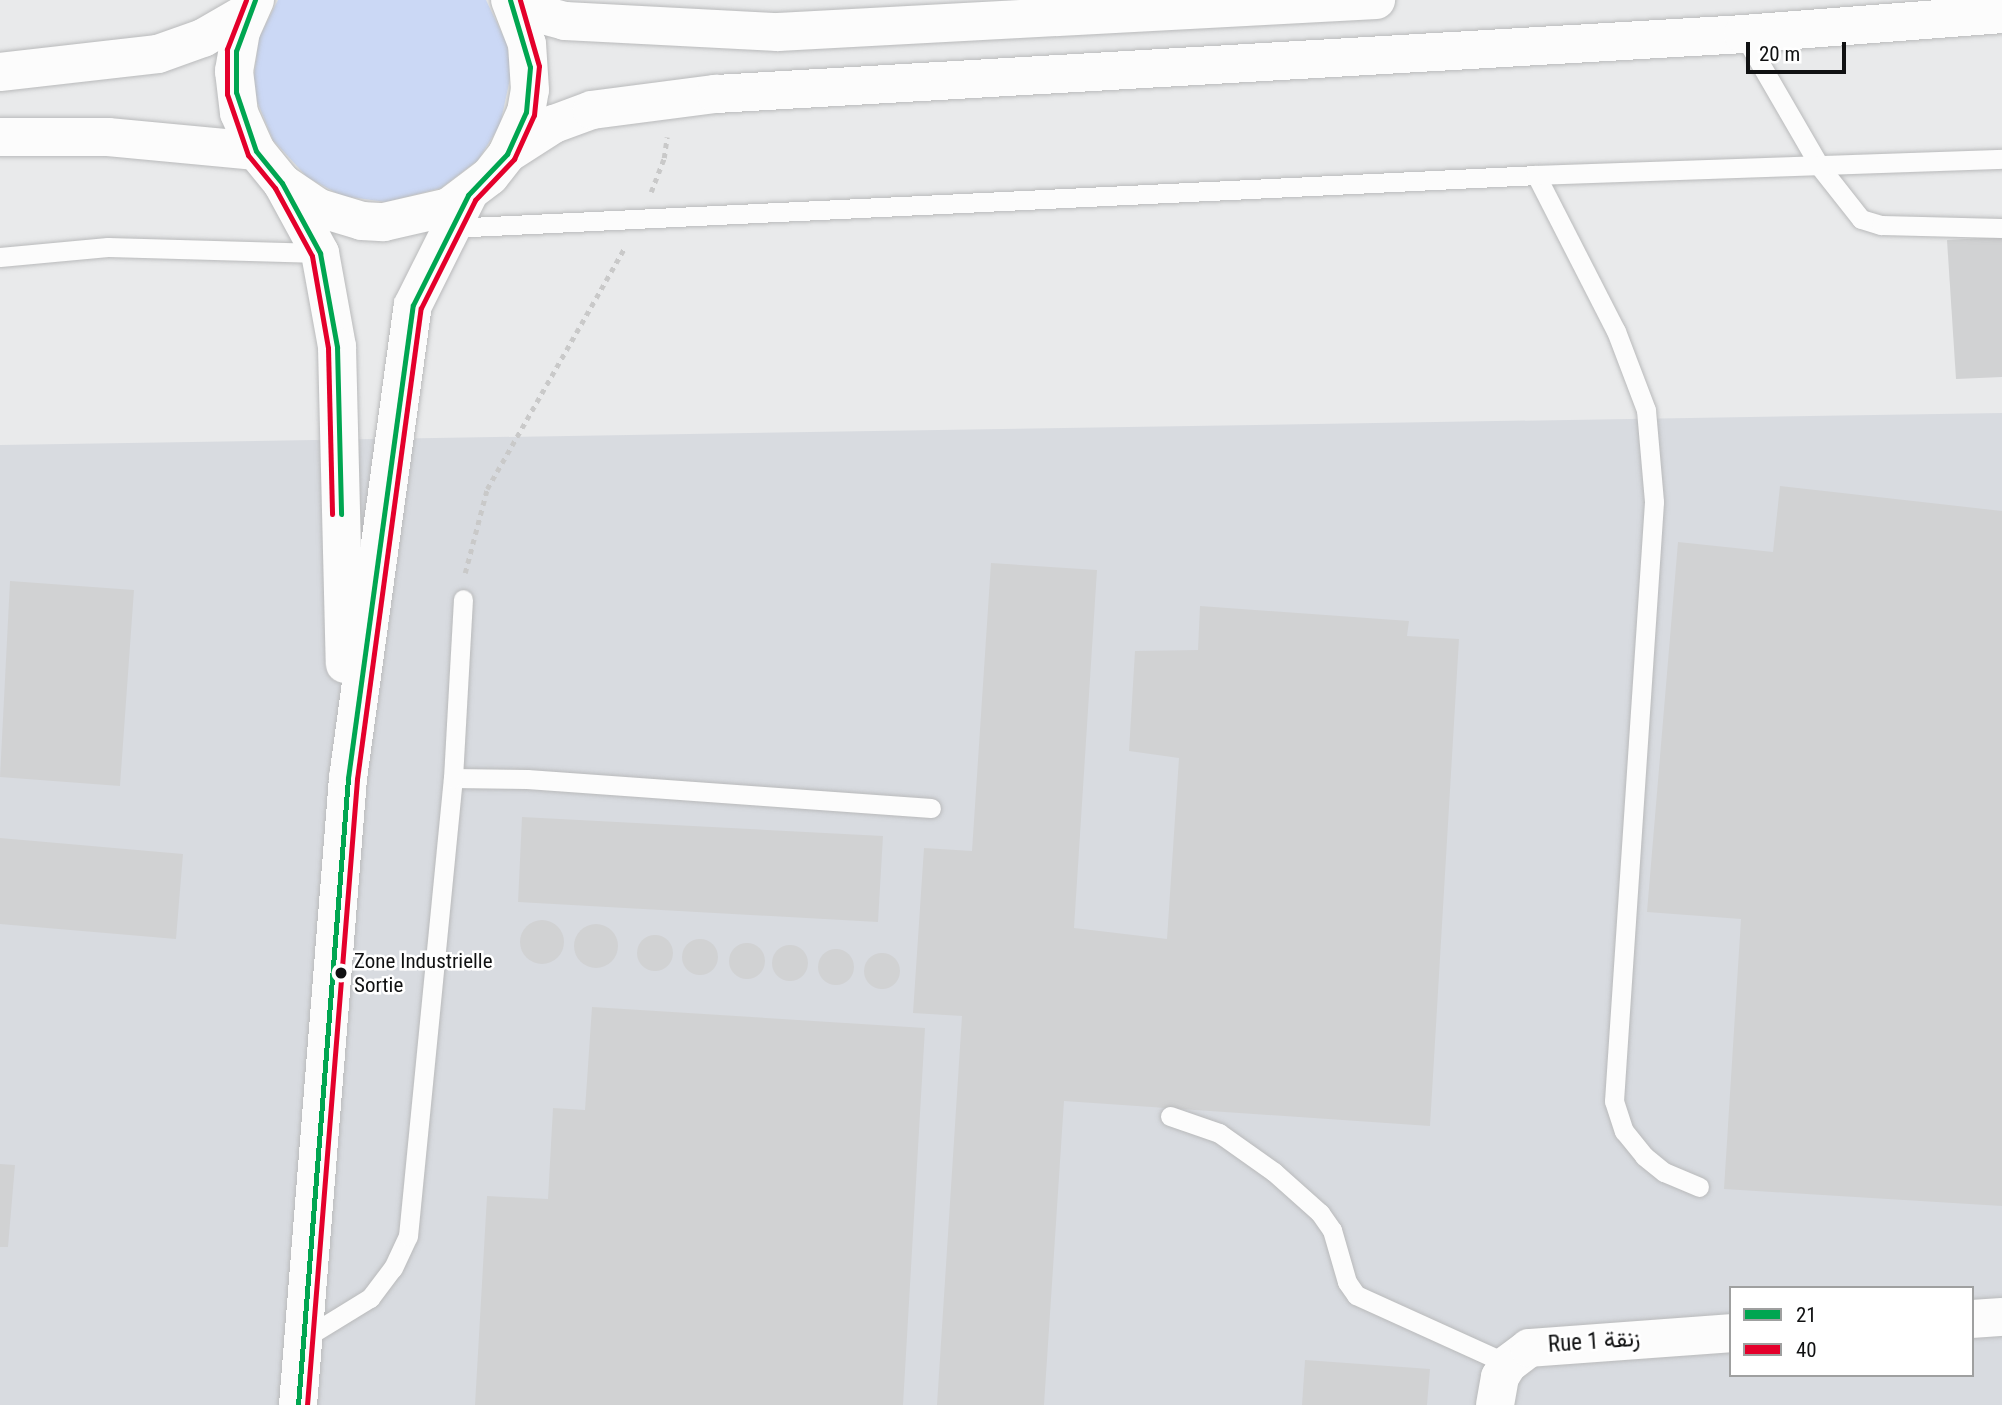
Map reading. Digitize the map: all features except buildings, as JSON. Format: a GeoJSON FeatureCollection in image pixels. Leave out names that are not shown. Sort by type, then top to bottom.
{"type":"FeatureCollection","features":[{"type":"Feature","properties":{"kind":"main road"},"geometry":{"type":"LineString","coordinates":[[507,154],[518,134],[530,90],[527,44],[510,0]]}},
{"type":"Feature","properties":{"kind":"main road"},"geometry":{"type":"LineString","coordinates":[[518,0],[540,14],[565,21],[778,33],[1376,0]]}},
{"type":"Feature","properties":{"kind":"main road"},"geometry":{"type":"LineString","coordinates":[[2,64],[158,54],[203,38],[252,6]]}},
{"type":"Feature","properties":{"kind":"main road"},"geometry":{"type":"LineString","coordinates":[[252,6],[236,51],[236,92],[256,151],[282,183],[320,253],[337,348],[348,778]]}},
{"type":"Feature","properties":{"kind":"main road"},"geometry":{"type":"LineString","coordinates":[[282,183],[319,208],[362,221],[407,220],[449,207],[468,195],[507,154],[554,124],[592,110],[670,100],[1743,34],[2002,14]]}},
{"type":"Feature","properties":{"kind":"main road"},"geometry":{"type":"LineString","coordinates":[[0,137],[108,137],[256,151]]}},
{"type":"Feature","properties":{"kind":"main road"},"geometry":{"type":"LineString","coordinates":[[298,1405],[348,778],[413,305],[468,195]]}},
{"type":"Feature","properties":{"kind":"main road"},"geometry":{"type":"LineString","coordinates":[[1974,1319],[2002,1317]]}},
{"type":"Feature","properties":{"kind":"main road","name":"Rue 1 زنقة"},"geometry":{"type":"LineString","coordinates":[[1508,1364],[1542,1344],[1729,1334]]}},
{"type":"Feature","properties":{"kind":"main road"},"geometry":{"type":"LineString","coordinates":[[1495,1405],[1500,1377],[1508,1364]]}},
{"type":"Feature","properties":{"kind":"lane"},"geometry":{"type":"LineString","coordinates":[[1743,34],[1820,167],[1846,205],[1869,222],[2002,228]]}},
{"type":"Feature","properties":{"kind":"lane"},"geometry":{"type":"LineString","coordinates":[[450,228],[640,221],[1536,175],[2002,159]]}},
{"type":"Feature","properties":{"kind":"lane"},"geometry":{"type":"LineString","coordinates":[[1536,175],[1616,331],[1646,410],[1654,502],[1614,1101],[1624,1131],[1644,1156],[1664,1172],[1699,1187]]}},
{"type":"Feature","properties":{"kind":"lane"},"geometry":{"type":"LineString","coordinates":[[0,257],[108,247],[320,253]]}},
{"type":"Feature","properties":{"kind":"lane"},"geometry":{"type":"LineString","coordinates":[[303,1339],[370,1298],[393,1268],[408,1236],[453,778],[463,599]]}},
{"type":"Feature","properties":{"kind":"lane"},"geometry":{"type":"LineString","coordinates":[[453,778],[527,779],[931,808]]}},
{"type":"Feature","properties":{"kind":"lane"},"geometry":{"type":"LineString","coordinates":[[1170,1116],[1219,1133],[1274,1172],[1320,1213],[1332,1230],[1346,1282],[1365,1302],[1508,1364]]}},
{"type":"Feature","properties":{"kind":"path"},"geometry":{"type":"LineString","coordinates":[[463,599],[465,572],[487,489],[640,221],[664,158],[670,100]]}},
{"type":"Feature","properties":{"kind":"shaded area"},"geometry":{"type":"Polygon","coordinates":[[[278,0],[486,0],[507,44],[511,74],[500,125],[478,160],[441,188],[386,202],[342,196],[307,177],[273,140],[257,101],[254,77],[259,38],[278,0]]]}},
{"type":"Feature","properties":{"kind":"shaded area"},"geometry":{"type":"Polygon","coordinates":[[[2002,413],[2002,1405],[0,1405],[0,445],[2002,413]]]}},
{"type":"Feature","properties":{"kind":"transit line","name":"40"},"geometry":{"type":"LineString","coordinates":[[246,0],[227,49],[227,94],[248,155],[275,188],[312,256],[328,348],[332,514]]}},
{"type":"Feature","properties":{"kind":"transit line","name":"21"},"geometry":{"type":"LineString","coordinates":[[255,0],[236,51],[236,92],[256,151],[282,183],[320,253],[337,347],[341,514]]}},
{"type":"Feature","properties":{"kind":"transit line","name":"21"},"geometry":{"type":"LineString","coordinates":[[298,1405],[348,778],[413,305],[468,195],[507,154],[526,112],[530,67],[510,0]]}},
{"type":"Feature","properties":{"kind":"transit line","name":"40"},"geometry":{"type":"LineString","coordinates":[[307,1405],[357,779],[421,308],[475,200],[514,159],[534,115],[539,66],[520,0]]}},
{"type":"Feature","properties":{"kind":"place","name":"Zone Industrielle Sortie"},"geometry":{"type":"Point","coordinates":[341,973]}}]}
